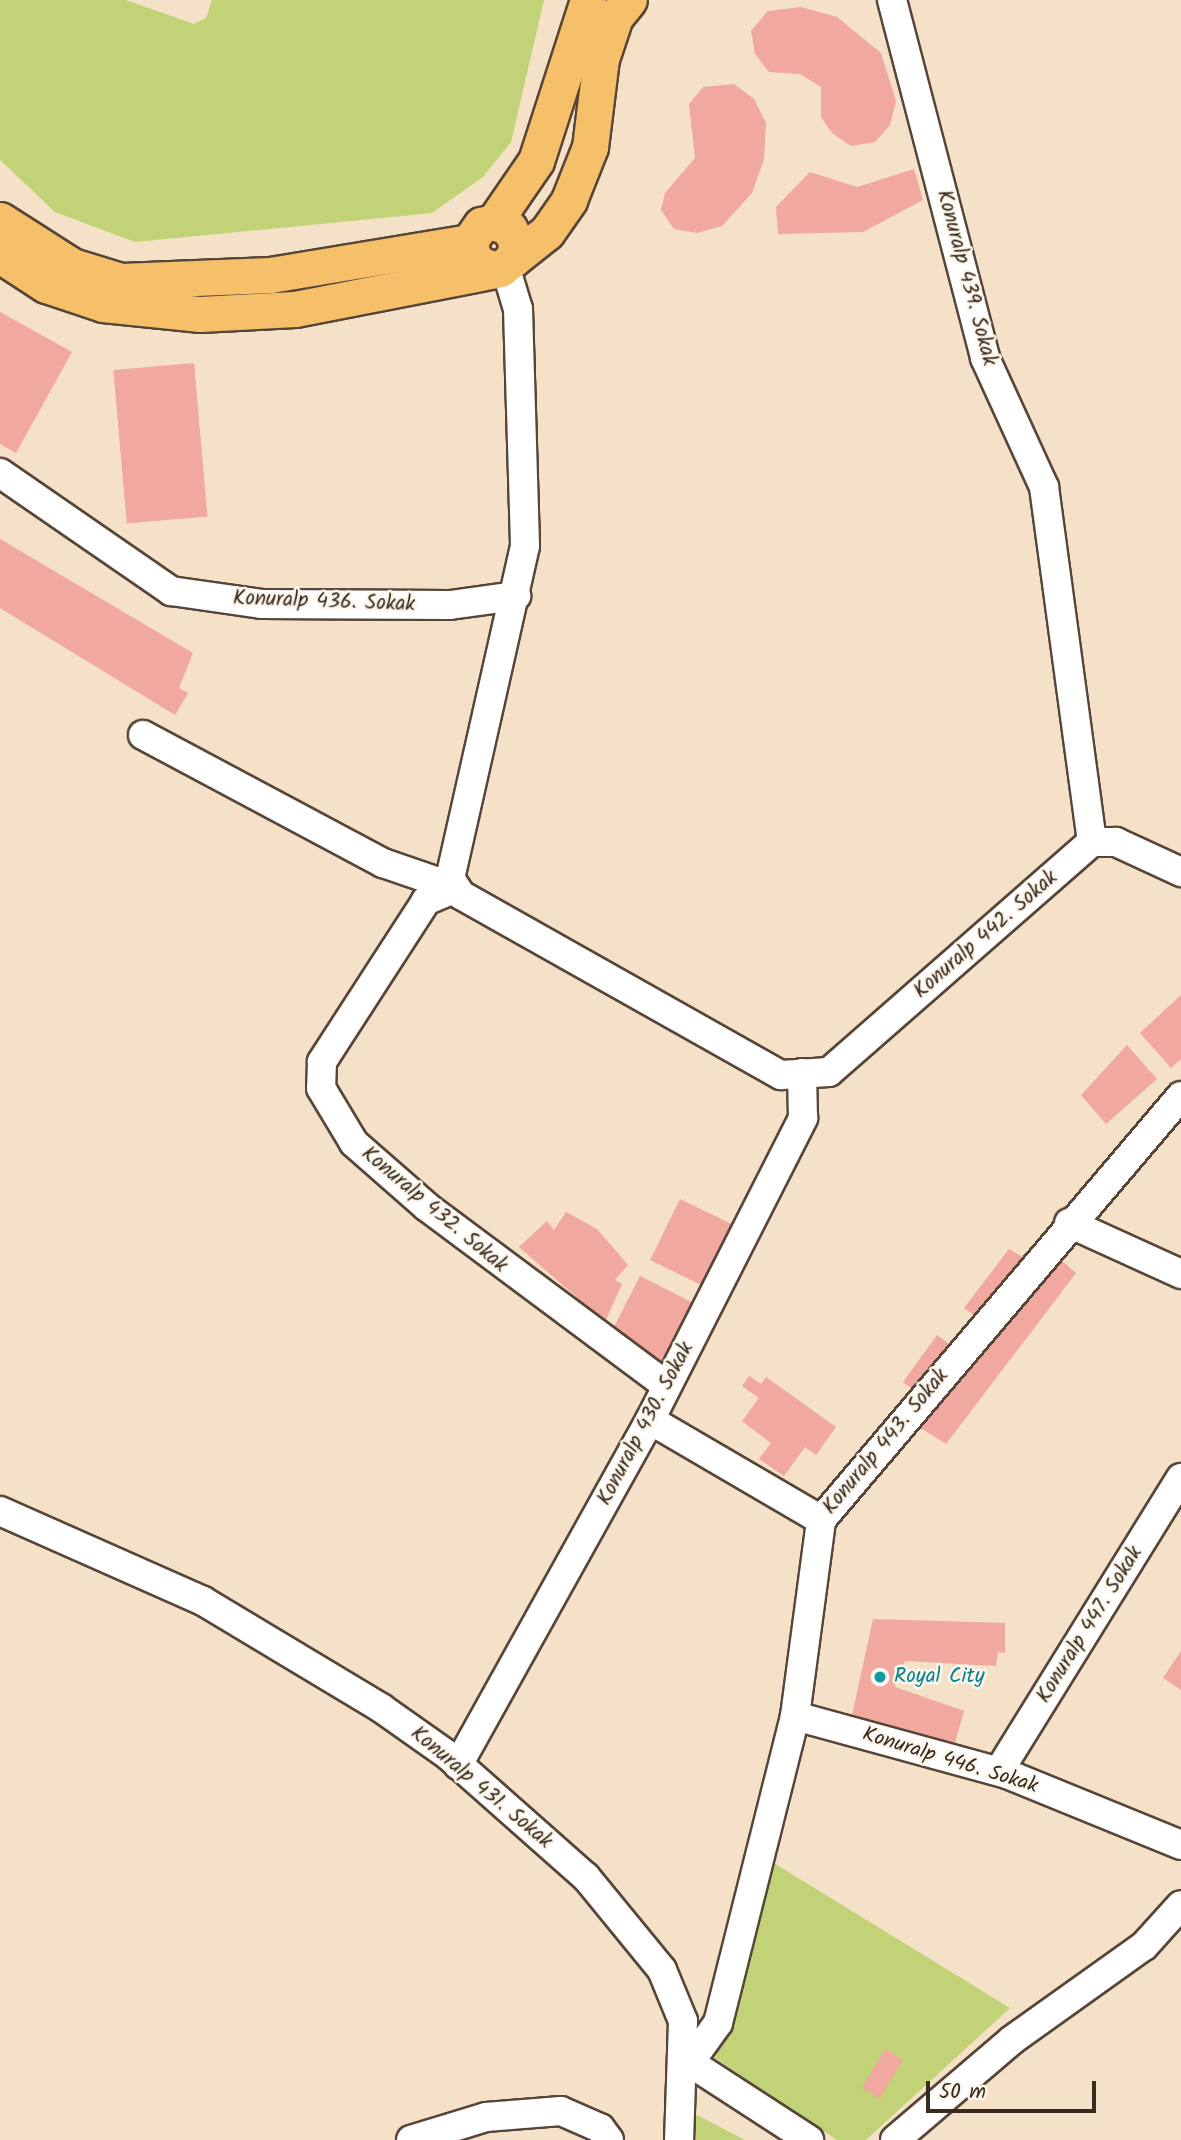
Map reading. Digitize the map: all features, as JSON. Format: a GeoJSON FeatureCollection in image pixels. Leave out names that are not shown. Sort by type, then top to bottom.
{"type":"FeatureCollection","features":[{"type":"Feature","properties":{"kind":"main road"},"geometry":{"type":"LineString","coordinates":[[481,232],[536,161],[588,0]]}},
{"type":"Feature","properties":{"kind":"main road"},"geometry":{"type":"LineString","coordinates":[[0,255],[57,289],[103,304],[174,313],[295,309],[504,265],[547,232],[569,200],[590,147],[601,59],[615,17],[629,0]]}},
{"type":"Feature","properties":{"kind":"main road"},"geometry":{"type":"LineString","coordinates":[[0,219],[72,266],[121,281],[270,275],[481,232],[514,234],[504,265]]}},
{"type":"Feature","properties":{"kind":"street","name":"Konuralp 439. Sokak"},"geometry":{"type":"LineString","coordinates":[[892,0],[985,358],[1044,487],[1092,842]]}},
{"type":"Feature","properties":{"kind":"street"},"geometry":{"type":"LineString","coordinates":[[456,888],[450,878],[516,596],[525,546],[518,323],[504,265]]}},
{"type":"Feature","properties":{"kind":"street","name":"Konuralp 436. Sokak"},"geometry":{"type":"LineString","coordinates":[[0,473],[171,591],[261,604],[450,605],[516,596]]}},
{"type":"Feature","properties":{"kind":"street"},"geometry":{"type":"LineString","coordinates":[[143,735],[383,863],[456,888],[781,1074],[802,1073]]}},
{"type":"Feature","properties":{"kind":"street"},"geometry":{"type":"LineString","coordinates":[[1092,842],[1116,842],[1181,872]]}},
{"type":"Feature","properties":{"kind":"street","name":"Konuralp 442. Sokak"},"geometry":{"type":"LineString","coordinates":[[802,1073],[829,1072],[1092,842]]}},
{"type":"Feature","properties":{"kind":"street","name":"Konuralp 432. Sokak"},"geometry":{"type":"LineString","coordinates":[[456,888],[426,901],[322,1062],[321,1088],[354,1143],[427,1207],[667,1386]]}},
{"type":"Feature","properties":{"kind":"street","name":"Konuralp 430. Sokak"},"geometry":{"type":"LineString","coordinates":[[458,1765],[650,1420],[803,1118],[802,1073]]}},
{"type":"Feature","properties":{"kind":"street","name":"Konuralp 443. Sokak"},"geometry":{"type":"LineString","coordinates":[[688,2061],[718,2023],[795,1716],[821,1520],[1069,1223],[1181,1096]]}},
{"type":"Feature","properties":{"kind":"street"},"geometry":{"type":"LineString","coordinates":[[1069,1223],[1181,1274]]}},
{"type":"Feature","properties":{"kind":"street"},"geometry":{"type":"LineString","coordinates":[[650,1420],[821,1520]]}},
{"type":"Feature","properties":{"kind":"street","name":"Konuralp 447. Sokak"},"geometry":{"type":"LineString","coordinates":[[999,1771],[1181,1478]]}},
{"type":"Feature","properties":{"kind":"street","name":"Konuralp 431. Sokak"},"geometry":{"type":"LineString","coordinates":[[0,1511],[203,1601],[381,1708],[458,1765],[586,1877],[662,1970],[683,2021],[688,2061],[679,2140]]}},
{"type":"Feature","properties":{"kind":"street","name":"Konuralp 446. Sokak"},"geometry":{"type":"LineString","coordinates":[[795,1716],[999,1771],[1181,1845]]}},
{"type":"Feature","properties":{"kind":"street"},"geometry":{"type":"LineString","coordinates":[[895,2140],[1012,2040],[1144,1946],[1181,1905]]}},
{"type":"Feature","properties":{"kind":"street"},"geometry":{"type":"LineString","coordinates":[[688,2061],[808,2140]]}},
{"type":"Feature","properties":{"kind":"street"},"geometry":{"type":"LineString","coordinates":[[411,2140],[486,2117],[561,2111],[600,2128],[609,2140]]}},
{"type":"Feature","properties":{"kind":"green space"},"geometry":{"type":"Polygon","coordinates":[[[0,0],[126,0],[194,24],[206,18],[212,0],[544,0],[511,142],[483,177],[432,213],[135,242],[55,212],[0,160],[0,0]]]}},
{"type":"Feature","properties":{"kind":"green space"},"geometry":{"type":"Polygon","coordinates":[[[764,1857],[1010,2008],[866,2140],[837,2140],[715,2058],[764,1857]]]}},
{"type":"Feature","properties":{"kind":"green space"},"geometry":{"type":"Polygon","coordinates":[[[695,2114],[745,2140],[692,2140],[695,2114]]]}},
{"type":"Feature","properties":{"kind":"building"},"geometry":{"type":"Polygon","coordinates":[[[801,7],[837,17],[881,53],[896,101],[890,125],[875,142],[851,146],[832,133],[821,117],[821,87],[800,74],[769,72],[755,54],[751,31],[768,11],[801,7]]]}},
{"type":"Feature","properties":{"kind":"building"},"geometry":{"type":"Polygon","coordinates":[[[734,84],[754,99],[766,123],[764,159],[752,193],[722,226],[697,233],[674,229],[661,210],[665,193],[695,158],[689,104],[703,87],[734,84]]]}},
{"type":"Feature","properties":{"kind":"building"},"geometry":{"type":"Polygon","coordinates":[[[914,169],[923,200],[863,232],[778,234],[776,207],[810,172],[857,187],[914,169]]]}},
{"type":"Feature","properties":{"kind":"building"},"geometry":{"type":"Polygon","coordinates":[[[0,312],[72,352],[16,453],[0,444],[0,312]]]}},
{"type":"Feature","properties":{"kind":"building"},"geometry":{"type":"Polygon","coordinates":[[[194,363],[207,516],[127,523],[113,370],[194,363]]]}},
{"type":"Feature","properties":{"kind":"building"},"geometry":{"type":"Polygon","coordinates":[[[0,539],[193,653],[179,688],[188,693],[175,715],[0,608],[0,539]]]}},
{"type":"Feature","properties":{"kind":"building"},"geometry":{"type":"Polygon","coordinates":[[[1181,995],[1181,1059],[1171,1068],[1140,1033],[1181,995]]]}},
{"type":"Feature","properties":{"kind":"building"},"geometry":{"type":"Polygon","coordinates":[[[1127,1045],[1157,1079],[1106,1124],[1081,1095],[1127,1045]]]}},
{"type":"Feature","properties":{"kind":"building"},"geometry":{"type":"Polygon","coordinates":[[[680,1199],[740,1228],[710,1289],[650,1260],[680,1199]]]}},
{"type":"Feature","properties":{"kind":"building"},"geometry":{"type":"Polygon","coordinates":[[[566,1212],[597,1229],[628,1265],[615,1280],[622,1284],[605,1322],[519,1247],[547,1221],[554,1230],[566,1212]]]}},
{"type":"Feature","properties":{"kind":"building"},"geometry":{"type":"Polygon","coordinates":[[[1038,1240],[1076,1273],[946,1444],[919,1427],[934,1406],[903,1382],[937,1335],[966,1356],[989,1326],[964,1308],[1009,1249],[1026,1259],[1038,1240]]]}},
{"type":"Feature","properties":{"kind":"building"},"geometry":{"type":"Polygon","coordinates":[[[640,1276],[711,1312],[680,1373],[609,1337],[640,1276]]]}},
{"type":"Feature","properties":{"kind":"building"},"geometry":{"type":"Polygon","coordinates":[[[749,1376],[761,1384],[766,1377],[836,1427],[816,1455],[805,1447],[784,1476],[759,1459],[771,1443],[742,1421],[759,1398],[742,1386],[749,1376]]]}},
{"type":"Feature","properties":{"kind":"building","name":"Royal City"},"geometry":{"type":"Polygon","coordinates":[[[873,1619],[1005,1623],[1005,1653],[998,1652],[996,1666],[905,1661],[895,1687],[964,1711],[953,1750],[851,1720],[873,1619]]]}},
{"type":"Feature","properties":{"kind":"building"},"geometry":{"type":"Polygon","coordinates":[[[1181,1651],[1181,1690],[1163,1678],[1181,1651]]]}},
{"type":"Feature","properties":{"kind":"building"},"geometry":{"type":"Polygon","coordinates":[[[885,2049],[903,2060],[880,2098],[862,2088],[885,2049]]]}},
{"type":"Feature","properties":{"kind":"place","name":"Royal City"},"geometry":{"type":"Point","coordinates":[880,1677]}}]}
